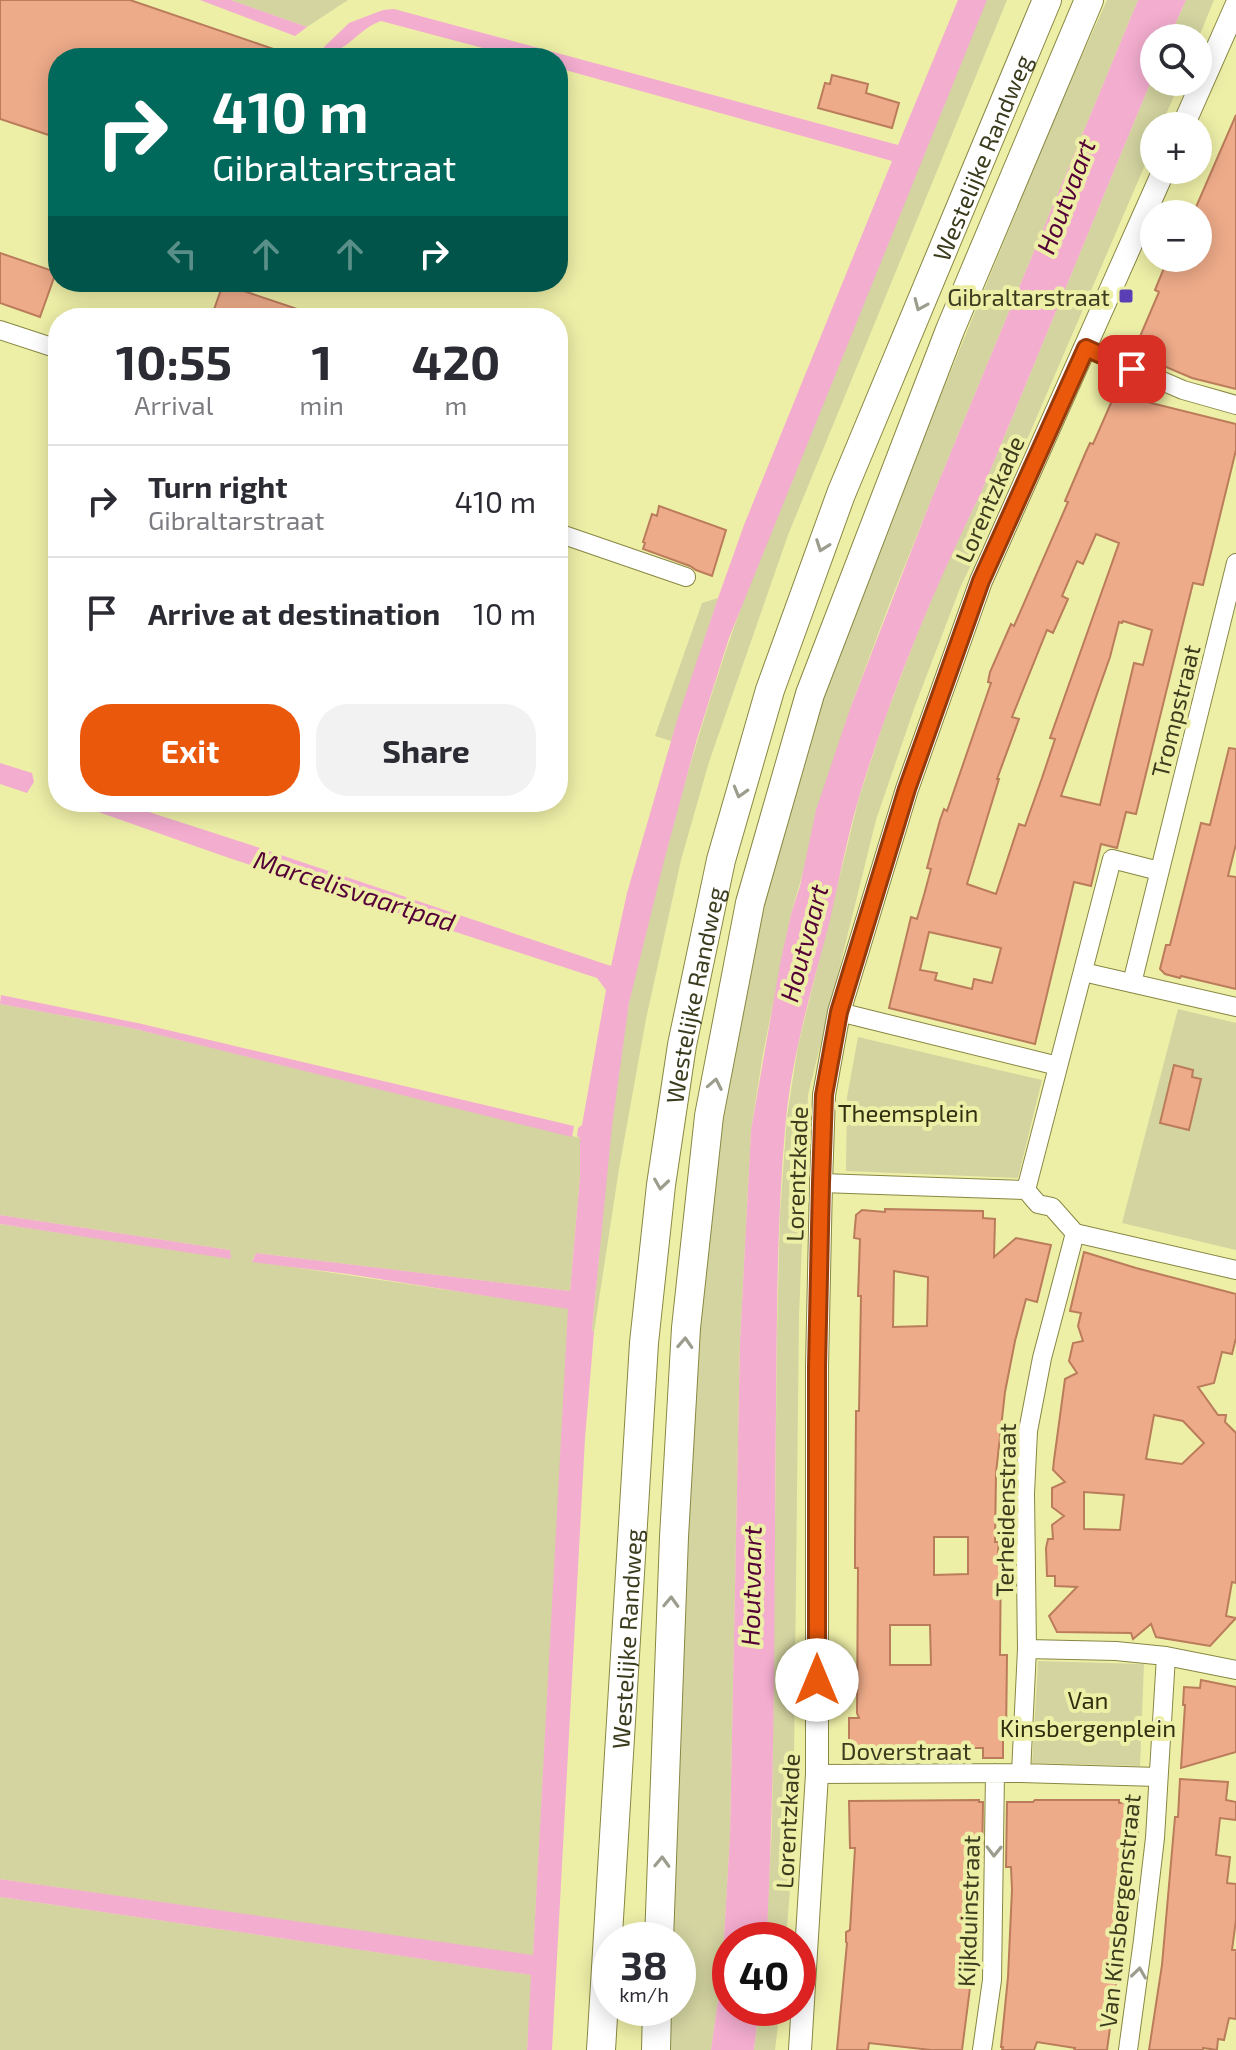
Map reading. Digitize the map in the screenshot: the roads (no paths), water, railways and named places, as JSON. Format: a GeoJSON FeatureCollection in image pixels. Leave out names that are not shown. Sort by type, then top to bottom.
{"type":"FeatureCollection","features":[{"type":"Feature","properties":{"kind":"main road","name":"Westelijke Randweg"},"geometry":{"type":"LineString","coordinates":[[601,2050],[644,1343],[661,1185],[682,1045],[721,860],[770,690],[841,494],[1047,0]]}},
{"type":"Feature","properties":{"kind":"main road","name":"Westelijke Randweg"},"geometry":{"type":"LineString","coordinates":[[660,1922],[674,1537],[686,1328],[709,1116],[750,903],[810,694],[950,330],[1089,0]]}},
{"type":"Feature","properties":{"kind":"main road"},"geometry":{"type":"LineString","coordinates":[[656,2050],[657,2026]]}},
{"type":"Feature","properties":{"kind":"street"},"geometry":{"type":"LineString","coordinates":[[1189,112],[1236,6]]}},
{"type":"Feature","properties":{"kind":"street","name":"Lorentzkade"},"geometry":{"type":"LineString","coordinates":[[800,2050],[817,1774],[817,1367],[824,1095],[839,1012],[907,789],[981,581],[1158,184]]}},
{"type":"Feature","properties":{"kind":"street"},"geometry":{"type":"LineString","coordinates":[[0,330],[48,346]]}},
{"type":"Feature","properties":{"kind":"street"},"geometry":{"type":"LineString","coordinates":[[1086,348],[1183,390],[1236,405]]}},
{"type":"Feature","properties":{"kind":"street"},"geometry":{"type":"LineString","coordinates":[[568,536],[686,577]]}},
{"type":"Feature","properties":{"kind":"street","name":"Trompstraat"},"geometry":{"type":"LineString","coordinates":[[1132,983],[1236,563]]}},
{"type":"Feature","properties":{"kind":"street"},"geometry":{"type":"LineString","coordinates":[[1026,1190],[1112,859],[1159,871]]}},
{"type":"Feature","properties":{"kind":"street"},"geometry":{"type":"LineString","coordinates":[[1083,972],[1236,1007]]}},
{"type":"Feature","properties":{"kind":"street"},"geometry":{"type":"LineString","coordinates":[[839,1012],[1058,1066]]}},
{"type":"Feature","properties":{"kind":"street"},"geometry":{"type":"LineString","coordinates":[[821,1183],[1026,1190],[1038,1204],[1052,1207],[1075,1233],[1236,1270]]}},
{"type":"Feature","properties":{"kind":"street","name":"Terheidenstraat"},"geometry":{"type":"LineString","coordinates":[[1027,1649],[1025,1493],[1028,1431],[1042,1358],[1075,1233]]}},
{"type":"Feature","properties":{"kind":"street"},"geometry":{"type":"LineString","coordinates":[[1021,1773],[1027,1649],[1116,1651],[1166,1656],[1236,1670]]}},
{"type":"Feature","properties":{"kind":"street"},"geometry":{"type":"LineString","coordinates":[[995,1773],[1158,1777],[1166,1656]]}},
{"type":"Feature","properties":{"kind":"street","name":"Doverstraat"},"geometry":{"type":"LineString","coordinates":[[817,1774],[995,1773]]}},
{"type":"Feature","properties":{"kind":"street","name":"Kijkduinstraat"},"geometry":{"type":"LineString","coordinates":[[982,2050],[992,1980],[995,1773]]}},
{"type":"Feature","properties":{"kind":"street","name":"Van Kinsbergenstraat"},"geometry":{"type":"LineString","coordinates":[[1128,2050],[1155,1838],[1158,1777]]}},
{"type":"Feature","properties":{"kind":"water"},"geometry":{"type":"Polygon","coordinates":[[[200,0],[231,0],[307,27],[295,36],[200,0]]]}},
{"type":"Feature","properties":{"kind":"water","name":"Marcelisvaartpad"},"geometry":{"type":"Polygon","coordinates":[[[958,0],[987,0],[729,638],[697,739],[629,1003],[612,1126],[592,1330],[552,2050],[527,2050],[531,1975],[0,1897],[0,1879],[533,1955],[568,1309],[252,1262],[256,1253],[570,1291],[580,1176],[580,1138],[577,1136],[578,1128],[582,1125],[606,990],[597,978],[98,812],[149,812],[611,966],[627,893],[678,717],[718,598],[744,525],[892,161],[568,71],[568,56],[898,145],[958,0]]]}},
{"type":"Feature","properties":{"kind":"water","name":"Houtvaart"},"geometry":{"type":"Polygon","coordinates":[[[1138,0],[1186,0],[1175,24],[1140,24],[1140,96],[1145,96],[981,493],[930,604],[872,755],[855,810],[798,1044],[786,1118],[779,1226],[773,1734],[767,1922],[725,1922],[730,1834],[740,1341],[751,1130],[780,964],[816,810],[851,706],[931,500],[1138,0]]]}},
{"type":"Feature","properties":{"kind":"water"},"geometry":{"type":"Polygon","coordinates":[[[394,9],[539,48],[482,48],[381,21],[341,48],[324,48],[349,23],[394,9]]]}},
{"type":"Feature","properties":{"kind":"water"},"geometry":{"type":"Polygon","coordinates":[[[0,763],[32,773],[34,782],[27,793],[0,784],[0,763]]]}},
{"type":"Feature","properties":{"kind":"water"},"geometry":{"type":"Polygon","coordinates":[[[1,995],[142,1024],[574,1126],[572,1137],[131,1028],[0,1004],[1,995]]]}},
{"type":"Feature","properties":{"kind":"water"},"geometry":{"type":"Polygon","coordinates":[[[0,1215],[230,1250],[231,1259],[0,1224],[0,1215]]]}},
{"type":"Feature","properties":{"kind":"water"},"geometry":{"type":"Polygon","coordinates":[[[714,2026],[757,2026],[754,2050],[711,2050],[714,2026]]]}},
{"type":"Feature","properties":{"kind":"place","name":"Gibraltarstraat"},"geometry":{"type":"Point","coordinates":[1126,296]}},
{"type":"Feature","properties":{"kind":"park label","name":"Theemsplein"},"geometry":{"type":"Point","coordinates":[908,1112]}},
{"type":"Feature","properties":{"kind":"park label","name":"Van Kinsbergenplein"},"geometry":{"type":"Point","coordinates":[1088,1713]}}]}
